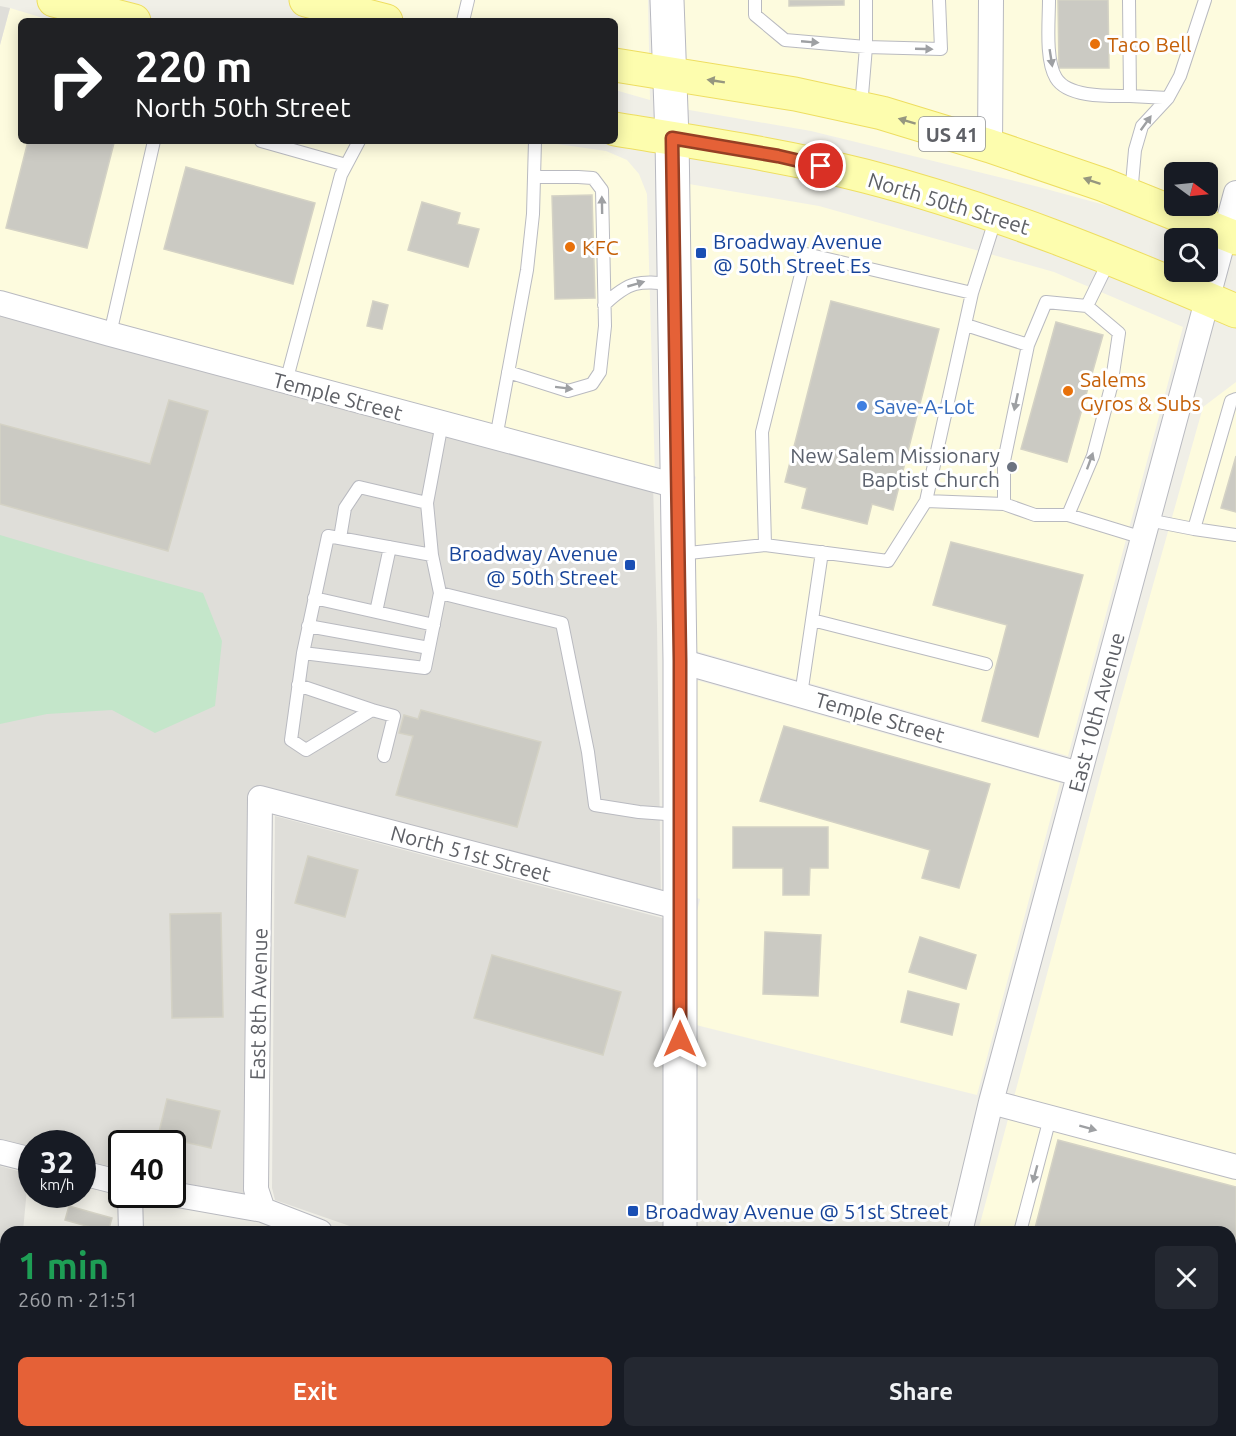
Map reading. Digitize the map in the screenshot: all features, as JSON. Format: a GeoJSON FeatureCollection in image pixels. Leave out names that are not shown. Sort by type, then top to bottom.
{"type":"FeatureCollection","features":[{"type":"Feature","properties":{"kind":"main road"},"geometry":{"type":"LineString","coordinates":[[54,0],[114,14]]}},
{"type":"Feature","properties":{"kind":"main road"},"geometry":{"type":"LineString","coordinates":[[306,0],[353,6],[379,18]]}},
{"type":"Feature","properties":{"kind":"main road","name":"US 41"},"geometry":{"type":"LineString","coordinates":[[618,65],[795,94],[861,108],[990,146],[1131,196],[1231,236]]}},
{"type":"Feature","properties":{"kind":"main road","name":"North 50th Street"},"geometry":{"type":"LineString","coordinates":[[618,129],[778,156],[865,176],[949,200],[1111,258],[1222,305]]}},
{"type":"Feature","properties":{"kind":"street"},"geometry":{"type":"LineString","coordinates":[[667,0],[672,138],[679,554],[680,1226]]}},
{"type":"Feature","properties":{"kind":"street"},"geometry":{"type":"LineString","coordinates":[[990,146],[991,0]]}},
{"type":"Feature","properties":{"kind":"street","name":"East 10th Avenue"},"geometry":{"type":"LineString","coordinates":[[961,1226],[991,1102],[1145,529],[1222,305],[1236,193]]}},
{"type":"Feature","properties":{"kind":"street","name":"Temple Street"},"geometry":{"type":"LineString","coordinates":[[0,303],[678,486]]}},
{"type":"Feature","properties":{"kind":"street","name":"Temple Street"},"geometry":{"type":"LineString","coordinates":[[680,661],[1079,774]]}},
{"type":"Feature","properties":{"kind":"street","name":"North 51st Street"},"geometry":{"type":"LineString","coordinates":[[260,798],[681,908]]}},
{"type":"Feature","properties":{"kind":"street","name":"East 8th Avenue"},"geometry":{"type":"LineString","coordinates":[[260,798],[256,1189],[263,1210]]}},
{"type":"Feature","properties":{"kind":"street"},"geometry":{"type":"LineString","coordinates":[[991,1102],[1236,1167]]}},
{"type":"Feature","properties":{"kind":"street"},"geometry":{"type":"LineString","coordinates":[[0,1152],[18,1156]]}},
{"type":"Feature","properties":{"kind":"street"},"geometry":{"type":"LineString","coordinates":[[186,1196],[263,1210],[304,1226]]}},
{"type":"Feature","properties":{"kind":"street"},"geometry":{"type":"LineString","coordinates":[[130,1208],[131,1226]]}},
{"type":"Feature","properties":{"kind":"lane"},"geometry":{"type":"LineString","coordinates":[[464,18],[468,0]]}},
{"type":"Feature","properties":{"kind":"lane"},"geometry":{"type":"LineString","coordinates":[[755,0],[755,15],[785,40],[866,47],[941,49],[939,0]]}},
{"type":"Feature","properties":{"kind":"lane"},"geometry":{"type":"LineString","coordinates":[[861,108],[866,47],[866,0]]}},
{"type":"Feature","properties":{"kind":"lane"},"geometry":{"type":"LineString","coordinates":[[1049,0],[1050,59],[1056,80],[1072,91],[1094,96],[1168,98]]}},
{"type":"Feature","properties":{"kind":"lane"},"geometry":{"type":"LineString","coordinates":[[1129,0],[1130,96]]}},
{"type":"Feature","properties":{"kind":"lane"},"geometry":{"type":"LineString","coordinates":[[1131,196],[1135,150],[1142,126],[1168,98],[1180,76],[1205,0]]}},
{"type":"Feature","properties":{"kind":"lane"},"geometry":{"type":"LineString","coordinates":[[110,334],[153,144]]}},
{"type":"Feature","properties":{"kind":"lane"},"geometry":{"type":"LineString","coordinates":[[272,144],[346,165]]}},
{"type":"Feature","properties":{"kind":"lane"},"geometry":{"type":"LineString","coordinates":[[286,382],[341,175],[357,144]]}},
{"type":"Feature","properties":{"kind":"lane"},"geometry":{"type":"LineString","coordinates":[[496,438],[527,270],[533,214],[535,144]]}},
{"type":"Feature","properties":{"kind":"lane"},"geometry":{"type":"LineString","coordinates":[[508,372],[568,391],[592,384],[600,372],[605,326],[602,190],[593,178],[534,177]]}},
{"type":"Feature","properties":{"kind":"lane"},"geometry":{"type":"LineString","coordinates":[[679,554],[765,545],[888,561],[926,501],[972,293],[997,216]]}},
{"type":"Feature","properties":{"kind":"lane"},"geometry":{"type":"LineString","coordinates":[[765,545],[762,432],[806,254],[972,293]]}},
{"type":"Feature","properties":{"kind":"lane"},"geometry":{"type":"LineString","coordinates":[[1087,306],[1111,258]]}},
{"type":"Feature","properties":{"kind":"lane"},"geometry":{"type":"LineString","coordinates":[[604,305],[621,289],[642,281],[674,284]]}},
{"type":"Feature","properties":{"kind":"lane"},"geometry":{"type":"LineString","coordinates":[[1004,504],[1004,461],[1028,345],[1046,302],[1087,306],[1119,333],[1111,387],[1096,445],[1068,515]]}},
{"type":"Feature","properties":{"kind":"lane"},"geometry":{"type":"LineString","coordinates":[[966,326],[1028,345]]}},
{"type":"Feature","properties":{"kind":"lane"},"geometry":{"type":"LineString","coordinates":[[1194,529],[1231,401],[1236,399]]}},
{"type":"Feature","properties":{"kind":"lane"},"geometry":{"type":"LineString","coordinates":[[303,653],[425,668],[440,593],[432,555],[427,503],[442,423]]}},
{"type":"Feature","properties":{"kind":"lane"},"geometry":{"type":"LineString","coordinates":[[340,538],[345,508],[359,487],[427,503]]}},
{"type":"Feature","properties":{"kind":"lane"},"geometry":{"type":"LineString","coordinates":[[926,501],[1004,504],[1035,515],[1068,515],[1145,529],[1194,529],[1236,535]]}},
{"type":"Feature","properties":{"kind":"lane"},"geometry":{"type":"LineString","coordinates":[[372,710],[306,750],[291,740],[303,653],[328,536],[432,555]]}},
{"type":"Feature","properties":{"kind":"lane"},"geometry":{"type":"LineString","coordinates":[[376,612],[390,547]]}},
{"type":"Feature","properties":{"kind":"lane"},"geometry":{"type":"LineString","coordinates":[[801,695],[822,552]]}},
{"type":"Feature","properties":{"kind":"lane"},"geometry":{"type":"LineString","coordinates":[[440,593],[562,623],[588,752],[595,805],[639,812],[681,815]]}},
{"type":"Feature","properties":{"kind":"lane"},"geometry":{"type":"LineString","coordinates":[[314,598],[434,625]]}},
{"type":"Feature","properties":{"kind":"lane"},"geometry":{"type":"LineString","coordinates":[[812,620],[986,664]]}},
{"type":"Feature","properties":{"kind":"lane"},"geometry":{"type":"LineString","coordinates":[[308,626],[429,648]]}},
{"type":"Feature","properties":{"kind":"lane"},"geometry":{"type":"LineString","coordinates":[[298,685],[394,717],[384,756]]}},
{"type":"Feature","properties":{"kind":"lane"},"geometry":{"type":"LineString","coordinates":[[1022,1226],[1050,1118]]}},
{"type":"Feature","properties":{"kind":"shaded area"},"geometry":{"type":"Polygon","coordinates":[[[303,0],[648,0],[650,100],[618,91],[618,18],[364,18],[303,0]]]}},
{"type":"Feature","properties":{"kind":"shaded area"},"geometry":{"type":"Polygon","coordinates":[[[668,0],[1236,0],[1236,193],[1225,232],[1218,231],[1218,228],[1171,223],[1035,186],[811,131],[672,107],[668,0]]]}},
{"type":"Feature","properties":{"kind":"shaded area"},"geometry":{"type":"Polygon","coordinates":[[[0,6],[10,8],[0,45],[0,6]]]}},
{"type":"Feature","properties":{"kind":"shaded area"},"geometry":{"type":"Polygon","coordinates":[[[10,8],[43,18],[18,18],[18,144],[557,144],[606,151],[627,160],[639,174],[647,194],[655,476],[0,303],[0,45],[10,8]]]}},
{"type":"Feature","properties":{"kind":"shaded area"},"geometry":{"type":"Polygon","coordinates":[[[689,184],[819,206],[1054,272],[1183,327],[1068,756],[696,651],[693,488],[696,477],[693,475],[689,184]]]}},
{"type":"Feature","properties":{"kind":"shaded area"},"geometry":{"type":"Polygon","coordinates":[[[0,305],[653,483],[661,903],[259,796],[246,1218],[186,1201],[186,1130],[108,1130],[108,1179],[96,1176],[96,1130],[18,1130],[18,1154],[0,1149],[0,305]]]}},
{"type":"Feature","properties":{"kind":"shaded area"},"geometry":{"type":"Polygon","coordinates":[[[1236,382],[1236,1226],[979,1226],[1119,706],[1203,407],[1236,382]]]}},
{"type":"Feature","properties":{"kind":"shaded area"},"geometry":{"type":"Polygon","coordinates":[[[696,680],[1060,783],[977,1095],[696,1025],[697,911],[700,899],[697,898],[696,680]]]}},
{"type":"Feature","properties":{"kind":"shaded area"},"geometry":{"type":"Polygon","coordinates":[[[275,816],[666,919],[665,1226],[350,1226],[275,1200],[272,1188],[275,816]]]}},
{"type":"Feature","properties":{"kind":"shaded area"},"geometry":{"type":"Polygon","coordinates":[[[0,1166],[18,1171],[18,1208],[25,1208],[23,1226],[0,1226],[0,1166]]]}},
{"type":"Feature","properties":{"kind":"green space"},"geometry":{"type":"Polygon","coordinates":[[[0,535],[203,593],[222,641],[215,706],[155,733],[112,710],[47,714],[0,724],[0,535]]]}},
{"type":"Feature","properties":{"kind":"building"},"geometry":{"type":"Polygon","coordinates":[[[789,0],[844,0],[844,5],[789,6],[789,0]]]}},
{"type":"Feature","properties":{"kind":"building"},"geometry":{"type":"Polygon","coordinates":[[[1058,0],[1108,0],[1109,68],[1059,68],[1058,0]]]}},
{"type":"Feature","properties":{"kind":"building"},"geometry":{"type":"Polygon","coordinates":[[[27,144],[114,144],[87,248],[6,228],[27,144]]]}},
{"type":"Feature","properties":{"kind":"building"},"geometry":{"type":"Polygon","coordinates":[[[186,167],[315,203],[293,284],[164,249],[186,167]]]}},
{"type":"Feature","properties":{"kind":"building"},"geometry":{"type":"Polygon","coordinates":[[[592,195],[595,298],[555,299],[552,196],[592,195]]]}},
{"type":"Feature","properties":{"kind":"building"},"geometry":{"type":"Polygon","coordinates":[[[422,202],[460,213],[457,224],[479,229],[468,267],[408,250],[422,202]]]}},
{"type":"Feature","properties":{"kind":"building"},"geometry":{"type":"Polygon","coordinates":[[[373,301],[388,305],[382,329],[367,326],[373,301]]]}},
{"type":"Feature","properties":{"kind":"building"},"geometry":{"type":"Polygon","coordinates":[[[831,301],[939,329],[893,510],[872,504],[867,524],[802,508],[807,488],[785,482],[831,301]]]}},
{"type":"Feature","properties":{"kind":"building"},"geometry":{"type":"Polygon","coordinates":[[[1056,322],[1103,335],[1067,462],[1021,449],[1056,322]]]}},
{"type":"Feature","properties":{"kind":"building"},"geometry":{"type":"Polygon","coordinates":[[[169,400],[208,411],[168,551],[0,504],[0,424],[150,464],[169,400]]]}},
{"type":"Feature","properties":{"kind":"building"},"geometry":{"type":"Polygon","coordinates":[[[1236,456],[1236,512],[1221,508],[1236,456]]]}},
{"type":"Feature","properties":{"kind":"building"},"geometry":{"type":"Polygon","coordinates":[[[951,542],[1083,575],[1038,737],[982,721],[1007,625],[933,605],[951,542]]]}},
{"type":"Feature","properties":{"kind":"building"},"geometry":{"type":"Polygon","coordinates":[[[421,710],[541,742],[517,827],[396,795],[413,736],[399,733],[404,715],[418,719],[421,710]]]}},
{"type":"Feature","properties":{"kind":"building"},"geometry":{"type":"Polygon","coordinates":[[[784,726],[990,784],[959,888],[922,878],[930,850],[760,801],[784,726]]]}},
{"type":"Feature","properties":{"kind":"building"},"geometry":{"type":"Polygon","coordinates":[[[733,827],[828,827],[828,868],[810,868],[809,895],[783,895],[783,868],[733,868],[733,827]]]}},
{"type":"Feature","properties":{"kind":"building"},"geometry":{"type":"Polygon","coordinates":[[[308,856],[358,870],[345,917],[295,903],[308,856]]]}},
{"type":"Feature","properties":{"kind":"building"},"geometry":{"type":"Polygon","coordinates":[[[221,913],[223,1017],[172,1018],[170,914],[221,913]]]}},
{"type":"Feature","properties":{"kind":"building"},"geometry":{"type":"Polygon","coordinates":[[[765,932],[821,935],[818,996],[763,994],[765,932]]]}},
{"type":"Feature","properties":{"kind":"building"},"geometry":{"type":"Polygon","coordinates":[[[920,937],[976,955],[966,989],[909,972],[920,937]]]}},
{"type":"Feature","properties":{"kind":"building"},"geometry":{"type":"Polygon","coordinates":[[[492,955],[621,992],[603,1055],[474,1018],[492,955]]]}},
{"type":"Feature","properties":{"kind":"building"},"geometry":{"type":"Polygon","coordinates":[[[908,991],[959,1004],[952,1035],[901,1022],[908,991]]]}},
{"type":"Feature","properties":{"kind":"building"},"geometry":{"type":"Polygon","coordinates":[[[167,1099],[220,1111],[211,1148],[186,1142],[186,1130],[159,1130],[167,1099]]]}},
{"type":"Feature","properties":{"kind":"building"},"geometry":{"type":"Polygon","coordinates":[[[1058,1140],[1236,1187],[1236,1226],[1036,1226],[1058,1140]]]}},
{"type":"Feature","properties":{"kind":"building"},"geometry":{"type":"Polygon","coordinates":[[[68,1208],[112,1218],[110,1226],[86,1226],[65,1220],[68,1208]]]}},
{"type":"Feature","properties":{"kind":"place","name":"Taco Bell"},"geometry":{"type":"Point","coordinates":[1095,44]}},
{"type":"Feature","properties":{"kind":"place","name":"KFC"},"geometry":{"type":"Point","coordinates":[570,247]}},
{"type":"Feature","properties":{"kind":"place","name":"Broadway Avenue @ 50th Street Es"},"geometry":{"type":"Point","coordinates":[701,253]}},
{"type":"Feature","properties":{"kind":"place","name":"Salems Gyros & Subs"},"geometry":{"type":"Point","coordinates":[1068,391]}},
{"type":"Feature","properties":{"kind":"place","name":"Save-A-Lot"},"geometry":{"type":"Point","coordinates":[862,406]}},
{"type":"Feature","properties":{"kind":"place","name":"New Salem Missionary Baptist Church"},"geometry":{"type":"Point","coordinates":[1012,467]}},
{"type":"Feature","properties":{"kind":"place","name":"Broadway Avenue @ 50th Street"},"geometry":{"type":"Point","coordinates":[630,565]}},
{"type":"Feature","properties":{"kind":"place","name":"Broadway Avenue @ 51st Street"},"geometry":{"type":"Point","coordinates":[633,1211]}},
{"type":"Feature","properties":{"kind":"route"},"geometry":{"type":"LineString","coordinates":[[680,1039],[680,661],[672,138],[778,156],[821,166]]}}]}
